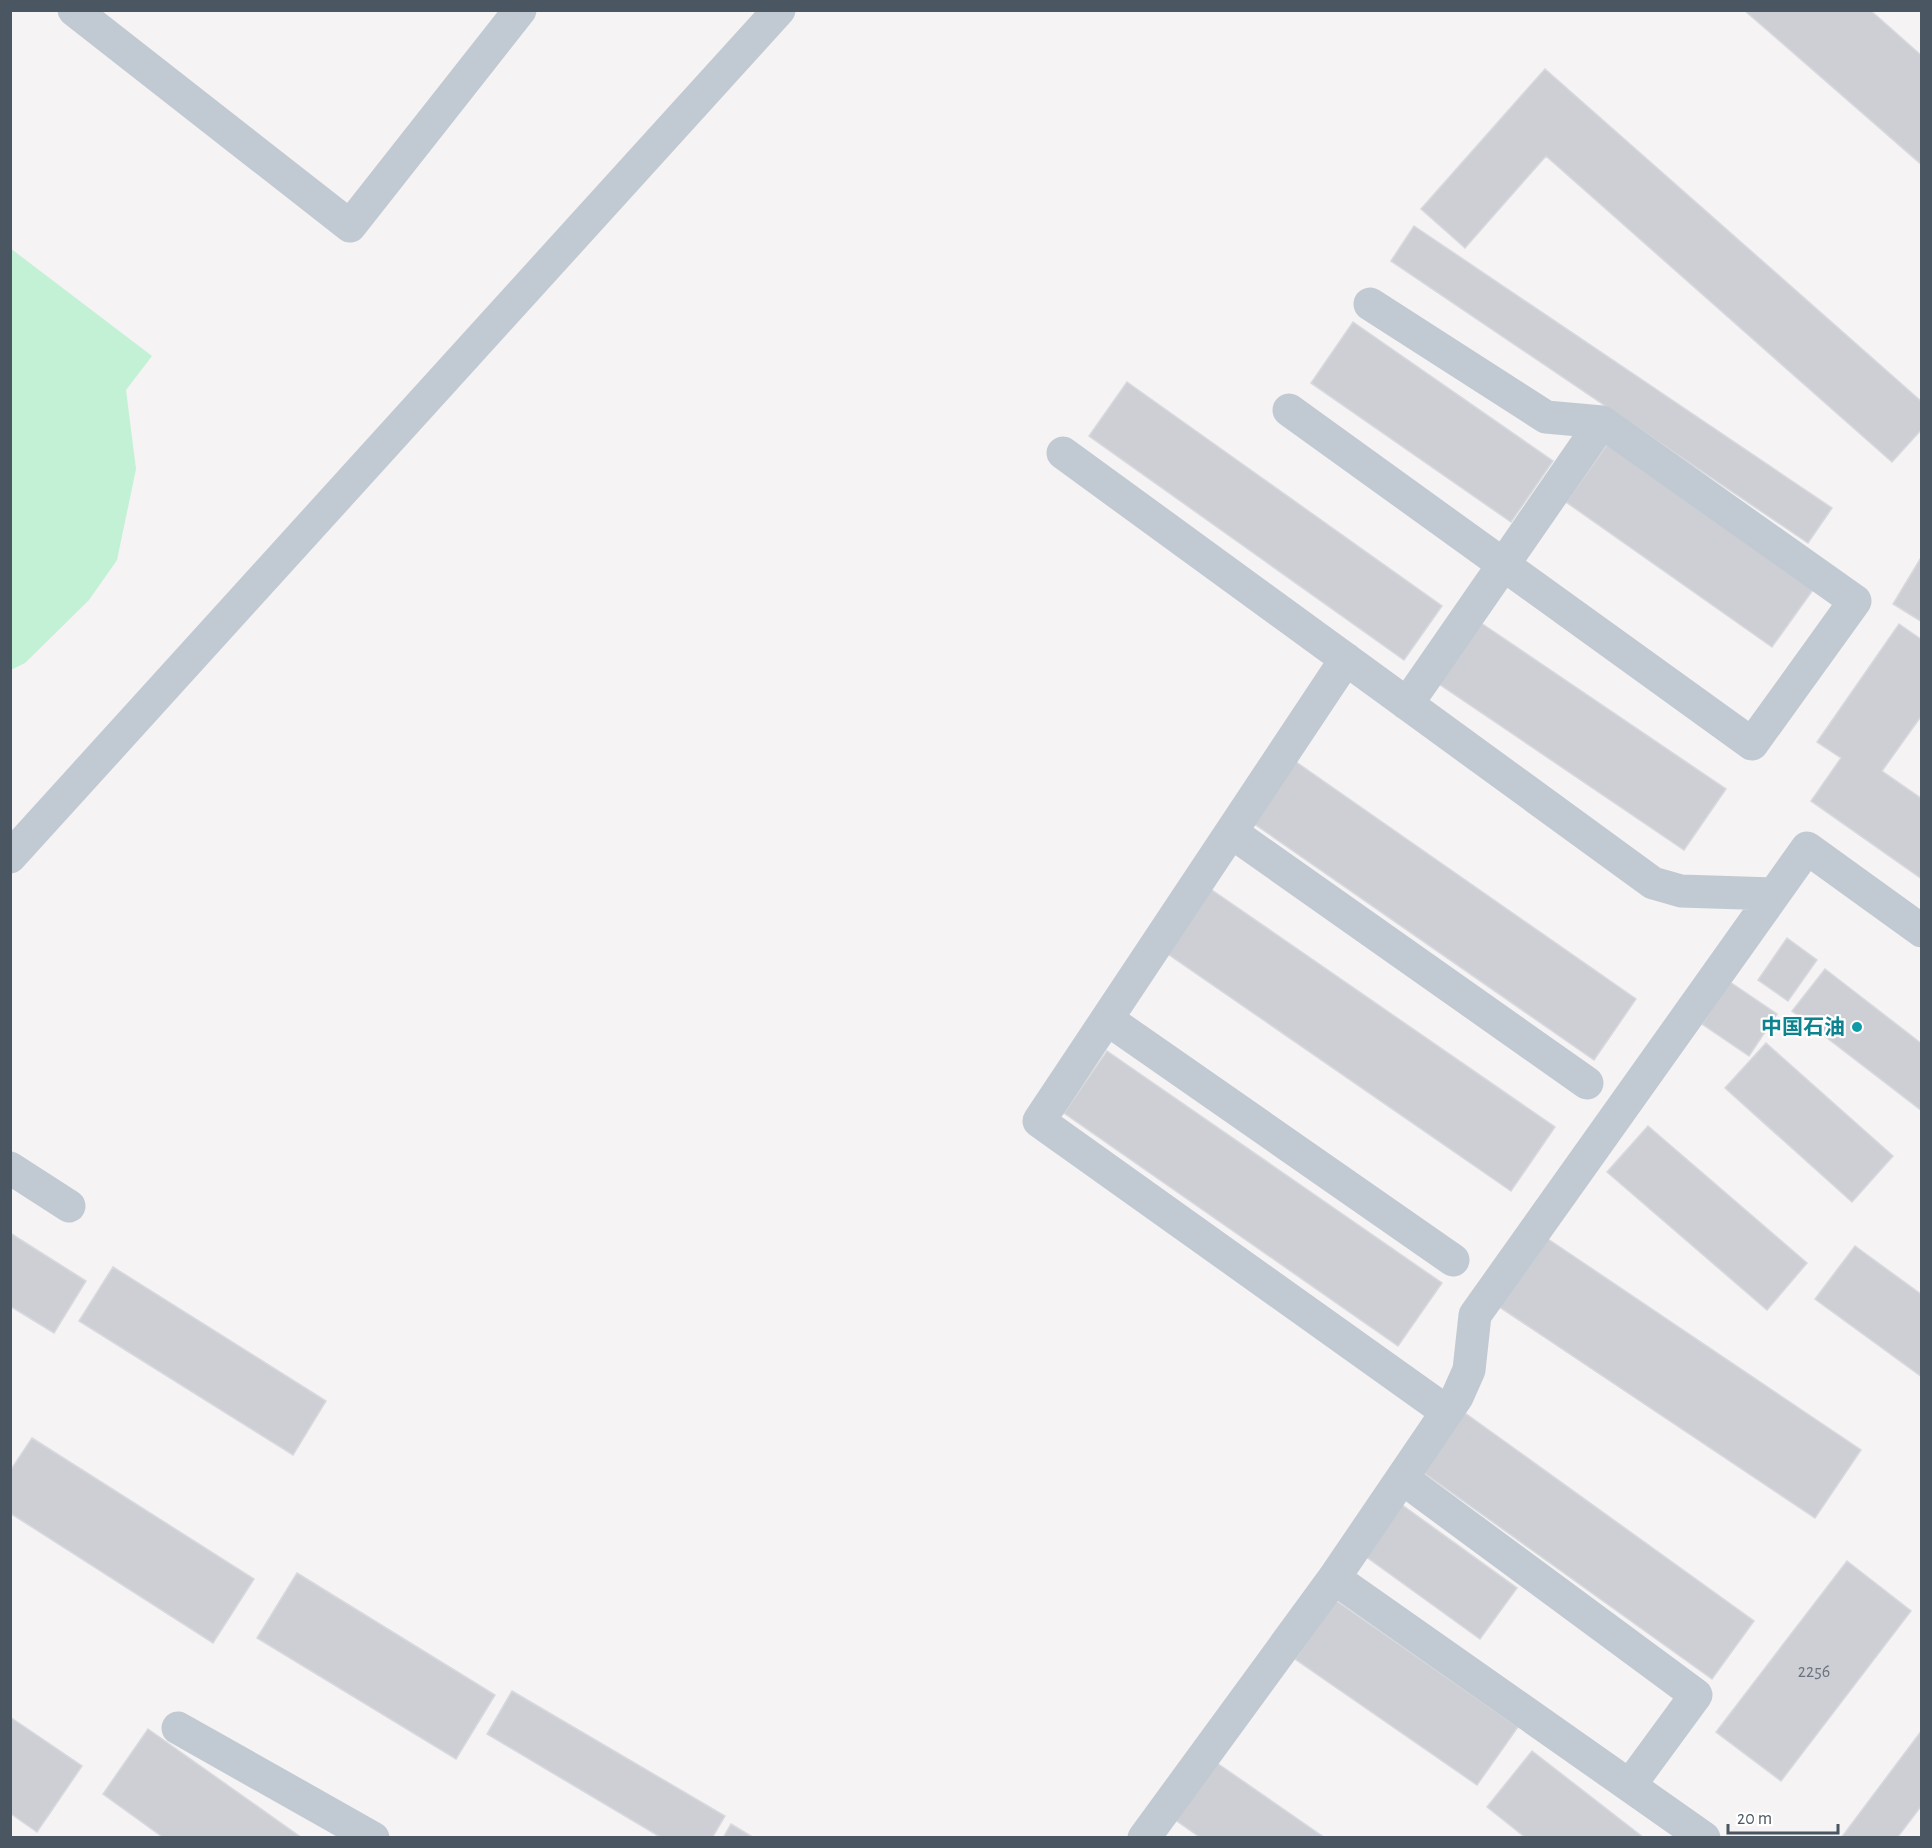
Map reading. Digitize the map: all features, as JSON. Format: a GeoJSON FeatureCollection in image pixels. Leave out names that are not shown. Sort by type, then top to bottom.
{"type":"FeatureCollection","features":[{"type":"Feature","properties":{"kind":"street"},"geometry":{"type":"LineString","coordinates":[[74,10],[350,226],[520,10]]}},
{"type":"Feature","properties":{"kind":"street"},"geometry":{"type":"LineString","coordinates":[[10,857],[779,10]]}},
{"type":"Feature","properties":{"kind":"street"},"geometry":{"type":"LineString","coordinates":[[1289,410],[1752,744],[1855,601],[1602,422],[1546,417],[1370,304]]}},
{"type":"Feature","properties":{"kind":"street"},"geometry":{"type":"LineString","coordinates":[[1407,704],[1602,422]]}},
{"type":"Feature","properties":{"kind":"street"},"geometry":{"type":"LineString","coordinates":[[1063,453],[1653,883],[1681,891],[1774,894]]}},
{"type":"Feature","properties":{"kind":"street"},"geometry":{"type":"LineString","coordinates":[[1346,659],[1039,1121],[1447,1412]]}},
{"type":"Feature","properties":{"kind":"street"},"geometry":{"type":"LineString","coordinates":[[1231,832],[1587,1083]]}},
{"type":"Feature","properties":{"kind":"street"},"geometry":{"type":"LineString","coordinates":[[1144,1838],[1334,1578],[1457,1397],[1469,1370],[1475,1315],[1807,848],[1922,931]]}},
{"type":"Feature","properties":{"kind":"street"},"geometry":{"type":"LineString","coordinates":[[1107,1019],[1454,1260]]}},
{"type":"Feature","properties":{"kind":"street"},"geometry":{"type":"LineString","coordinates":[[10,1168],[69,1206]]}},
{"type":"Feature","properties":{"kind":"street"},"geometry":{"type":"LineString","coordinates":[[1402,1478],[1696,1695],[1630,1785]]}},
{"type":"Feature","properties":{"kind":"street"},"geometry":{"type":"LineString","coordinates":[[1334,1578],[1704,1838]]}},
{"type":"Feature","properties":{"kind":"street"},"geometry":{"type":"LineString","coordinates":[[178,1728],[373,1838]]}},
{"type":"Feature","properties":{"kind":"green space"},"geometry":{"type":"Polygon","coordinates":[[[10,248],[152,356],[126,390],[136,469],[117,560],[89,600],[25,663],[11,670],[10,248]]]}},
{"type":"Feature","properties":{"kind":"building"},"geometry":{"type":"Polygon","coordinates":[[[1744,10],[1870,10],[1922,56],[1922,165],[1744,10]]]}},
{"type":"Feature","properties":{"kind":"building"},"geometry":{"type":"Polygon","coordinates":[[[1545,69],[1922,402],[1922,429],[1892,462],[1546,156],[1465,248],[1421,209],[1545,69]]]}},
{"type":"Feature","properties":{"kind":"building"},"geometry":{"type":"Polygon","coordinates":[[[1414,226],[1832,508],[1808,543],[1391,261],[1414,226]]]}},
{"type":"Feature","properties":{"kind":"building"},"geometry":{"type":"Polygon","coordinates":[[[1353,322],[1553,461],[1511,522],[1311,383],[1353,322]]]}},
{"type":"Feature","properties":{"kind":"building"},"geometry":{"type":"Polygon","coordinates":[[[1127,382],[1442,606],[1404,660],[1089,436],[1127,382]]]}},
{"type":"Feature","properties":{"kind":"building"},"geometry":{"type":"Polygon","coordinates":[[[1609,442],[1815,587],[1772,647],[1566,502],[1609,442]]]}},
{"type":"Feature","properties":{"kind":"building"},"geometry":{"type":"Polygon","coordinates":[[[1922,556],[1922,622],[1893,604],[1922,556]]]}},
{"type":"Feature","properties":{"kind":"building"},"geometry":{"type":"Polygon","coordinates":[[[1481,623],[1726,789],[1684,850],[1439,684],[1481,623]]]}},
{"type":"Feature","properties":{"kind":"building"},"geometry":{"type":"Polygon","coordinates":[[[1899,624],[1922,640],[1922,715],[1882,771],[1922,799],[1922,879],[1811,801],[1841,758],[1817,742],[1899,624]]]}},
{"type":"Feature","properties":{"kind":"building"},"geometry":{"type":"Polygon","coordinates":[[[1296,762],[1636,999],[1594,1060],[1253,823],[1296,762]]]}},
{"type":"Feature","properties":{"kind":"building"},"geometry":{"type":"Polygon","coordinates":[[[1209,888],[1555,1127],[1511,1191],[1165,952],[1209,888]]]}},
{"type":"Feature","properties":{"kind":"building"},"geometry":{"type":"Polygon","coordinates":[[[1787,938],[1817,960],[1788,1001],[1758,980],[1787,938]]]}},
{"type":"Feature","properties":{"kind":"building","name":"中国石油"},"geometry":{"type":"Polygon","coordinates":[[[1825,969],[1922,1044],[1922,1111],[1792,1011],[1825,969]]]}},
{"type":"Feature","properties":{"kind":"building"},"geometry":{"type":"Polygon","coordinates":[[[1730,982],[1777,1014],[1749,1056],[1702,1024],[1730,982]]]}},
{"type":"Feature","properties":{"kind":"building"},"geometry":{"type":"Polygon","coordinates":[[[1766,1043],[1893,1156],[1852,1202],[1725,1088],[1766,1043]]]}},
{"type":"Feature","properties":{"kind":"building"},"geometry":{"type":"Polygon","coordinates":[[[1107,1051],[1442,1283],[1398,1346],[1064,1113],[1107,1051]]]}},
{"type":"Feature","properties":{"kind":"building"},"geometry":{"type":"Polygon","coordinates":[[[1648,1126],[1807,1263],[1767,1310],[1607,1172],[1648,1126]]]}},
{"type":"Feature","properties":{"kind":"building"},"geometry":{"type":"Polygon","coordinates":[[[10,1233],[86,1281],[54,1333],[10,1306],[10,1233]]]}},
{"type":"Feature","properties":{"kind":"building"},"geometry":{"type":"Polygon","coordinates":[[[1542,1235],[1861,1450],[1815,1518],[1495,1304],[1542,1235]]]}},
{"type":"Feature","properties":{"kind":"building"},"geometry":{"type":"Polygon","coordinates":[[[1855,1246],[1922,1295],[1922,1377],[1815,1299],[1855,1246]]]}},
{"type":"Feature","properties":{"kind":"building"},"geometry":{"type":"Polygon","coordinates":[[[113,1267],[326,1401],[293,1455],[79,1321],[113,1267]]]}},
{"type":"Feature","properties":{"kind":"building"},"geometry":{"type":"Polygon","coordinates":[[[1465,1413],[1754,1621],[1712,1679],[1423,1472],[1465,1413]]]}},
{"type":"Feature","properties":{"kind":"building"},"geometry":{"type":"Polygon","coordinates":[[[32,1438],[254,1579],[213,1643],[10,1513],[10,1471],[32,1438]]]}},
{"type":"Feature","properties":{"kind":"building"},"geometry":{"type":"Polygon","coordinates":[[[1398,1502],[1517,1588],[1480,1639],[1361,1553],[1398,1502]]]}},
{"type":"Feature","properties":{"kind":"building"},"geometry":{"type":"Polygon","coordinates":[[[1847,1561],[1911,1611],[1781,1781],[1716,1732],[1847,1561]]]}},
{"type":"Feature","properties":{"kind":"building"},"geometry":{"type":"Polygon","coordinates":[[[297,1573],[495,1695],[456,1759],[257,1638],[297,1573]]]}},
{"type":"Feature","properties":{"kind":"building"},"geometry":{"type":"Polygon","coordinates":[[[1335,1600],[1518,1727],[1477,1785],[1295,1659],[1335,1600]]]}},
{"type":"Feature","properties":{"kind":"building"},"geometry":{"type":"Polygon","coordinates":[[[512,1691],[725,1816],[712,1838],[662,1838],[487,1734],[512,1691]]]}},
{"type":"Feature","properties":{"kind":"building"},"geometry":{"type":"Polygon","coordinates":[[[10,1717],[82,1766],[37,1832],[10,1813],[10,1717]]]}},
{"type":"Feature","properties":{"kind":"building"},"geometry":{"type":"Polygon","coordinates":[[[148,1729],[302,1838],[164,1838],[103,1794],[148,1729]]]}},
{"type":"Feature","properties":{"kind":"building"},"geometry":{"type":"Polygon","coordinates":[[[1922,1730],[1922,1805],[1897,1838],[1841,1838],[1922,1730]]]}},
{"type":"Feature","properties":{"kind":"building"},"geometry":{"type":"Polygon","coordinates":[[[1532,1751],[1644,1838],[1526,1838],[1487,1807],[1532,1751]]]}},
{"type":"Feature","properties":{"kind":"building"},"geometry":{"type":"Polygon","coordinates":[[[1214,1761],[1325,1838],[1201,1838],[1174,1819],[1214,1761]]]}},
{"type":"Feature","properties":{"kind":"building"},"geometry":{"type":"Polygon","coordinates":[[[731,1824],[754,1838],[723,1838],[731,1824]]]}},
{"type":"Feature","properties":{"kind":"place","name":"中国石油"},"geometry":{"type":"Point","coordinates":[1857,1027]}}]}
